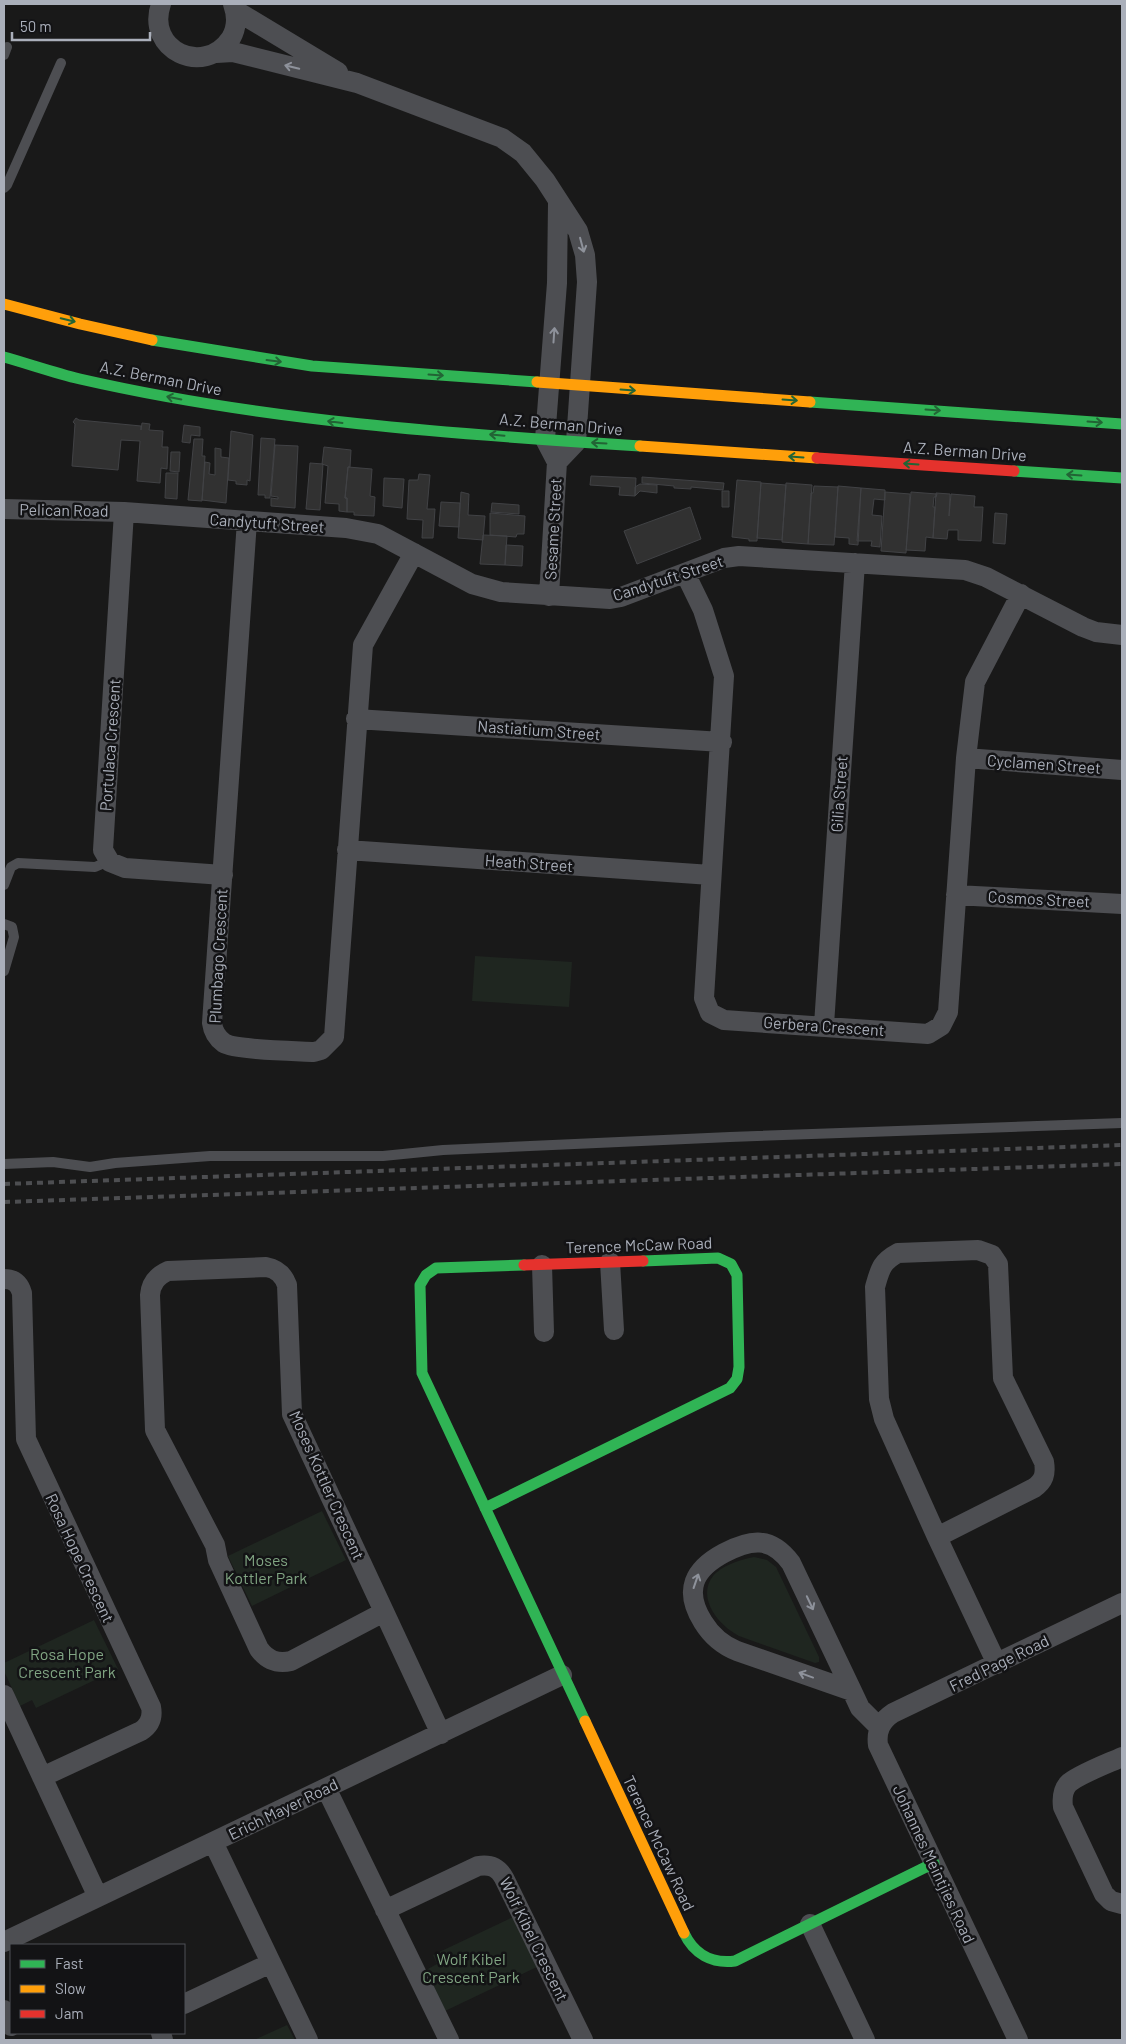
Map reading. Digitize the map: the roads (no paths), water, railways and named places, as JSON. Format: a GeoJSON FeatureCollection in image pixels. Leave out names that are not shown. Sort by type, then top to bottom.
{"type":"FeatureCollection","features":[{"type":"Feature","properties":{"kind":"main road"},"geometry":{"type":"LineString","coordinates":[[4,304],[176,345],[226,355],[312,366],[1122,424]]}},
{"type":"Feature","properties":{"kind":"main road","name":"A.Z. Berman Drive"},"geometry":{"type":"LineString","coordinates":[[4,357],[79,379],[208,405],[338,422],[576,442],[1122,478]]}},
{"type":"Feature","properties":{"kind":"main road","name":"Terence McCaw Road"},"geometry":{"type":"LineString","coordinates":[[484,1508],[725,1391],[737,1379],[739,1367],[737,1275],[731,1264],[718,1258],[436,1268],[427,1273],[420,1285],[422,1373],[484,1508],[562,1675],[693,1949],[700,1955],[717,1962],[735,1961],[934,1863]]}},
{"type":"Feature","properties":{"kind":"street"},"geometry":{"type":"LineString","coordinates":[[144,4],[158,24],[162,36],[170,47],[180,54],[204,57],[216,53],[233,52],[357,83],[502,138],[523,154],[545,180],[558,203],[578,231],[584,255],[587,282],[576,442]]}},
{"type":"Feature","properties":{"kind":"street"},"geometry":{"type":"LineString","coordinates":[[158,24],[158,12],[161,4]]}},
{"type":"Feature","properties":{"kind":"street"},"geometry":{"type":"LineString","coordinates":[[216,53],[226,45],[233,34],[236,22],[234,7]]}},
{"type":"Feature","properties":{"kind":"street"},"geometry":{"type":"LineString","coordinates":[[234,7],[357,83]]}},
{"type":"Feature","properties":{"kind":"street"},"geometry":{"type":"LineString","coordinates":[[545,439],[557,283],[558,203]]}},
{"type":"Feature","properties":{"kind":"street"},"geometry":{"type":"LineString","coordinates":[[4,297],[34,312]]}},
{"type":"Feature","properties":{"kind":"street","name":"Sesame Street"},"geometry":{"type":"LineString","coordinates":[[545,439],[557,462],[549,596]]}},
{"type":"Feature","properties":{"kind":"street","name":"Sesame Street"},"geometry":{"type":"LineString","coordinates":[[557,462],[576,442]]}},
{"type":"Feature","properties":{"kind":"street","name":"Pelican Road"},"geometry":{"type":"LineString","coordinates":[[4,509],[124,512]]}},
{"type":"Feature","properties":{"kind":"street","name":"Candytuft Street"},"geometry":{"type":"LineString","coordinates":[[124,512],[364,530],[378,534],[485,589],[549,596],[593,599],[616,598],[724,558],[739,556],[965,570],[986,576],[1083,627],[1096,632],[1122,635]]}},
{"type":"Feature","properties":{"kind":"street","name":"Portulaca Crescent"},"geometry":{"type":"LineString","coordinates":[[109,861],[103,850],[124,512]]}},
{"type":"Feature","properties":{"kind":"street","name":"Plumbago Crescent"},"geometry":{"type":"LineString","coordinates":[[247,521],[212,1023],[214,1032],[220,1040],[233,1046],[314,1052],[321,1050],[334,1037],[356,719],[363,645],[414,553]]}},
{"type":"Feature","properties":{"kind":"street","name":"Gilia Street"},"geometry":{"type":"LineString","coordinates":[[824,1025],[855,563]]}},
{"type":"Feature","properties":{"kind":"street","name":"Gerbera Crescent"},"geometry":{"type":"LineString","coordinates":[[685,572],[703,610],[724,676],[722,742],[711,875],[704,998],[710,1013],[724,1020],[824,1025],[928,1034],[941,1026],[948,1012],[966,758],[975,682],[1021,594]]}},
{"type":"Feature","properties":{"kind":"street","name":"Nastiatium Street"},"geometry":{"type":"LineString","coordinates":[[356,719],[722,742]]}},
{"type":"Feature","properties":{"kind":"street","name":"Cyclamen Street"},"geometry":{"type":"LineString","coordinates":[[966,758],[1122,770]]}},
{"type":"Feature","properties":{"kind":"street","name":"Heath Street"},"geometry":{"type":"LineString","coordinates":[[347,850],[711,875]]}},
{"type":"Feature","properties":{"kind":"street"},"geometry":{"type":"LineString","coordinates":[[109,861],[125,868],[223,875]]}},
{"type":"Feature","properties":{"kind":"street","name":"Cosmos Street"},"geometry":{"type":"LineString","coordinates":[[956,895],[1122,904]]}},
{"type":"Feature","properties":{"kind":"street"},"geometry":{"type":"LineString","coordinates":[[936,1537],[1034,1488],[1041,1482],[1045,1472],[1044,1462],[1003,1378],[998,1264],[992,1255],[978,1250],[898,1253],[886,1259],[880,1270],[875,1287],[879,1399],[881,1411],[936,1537],[997,1664]]}},
{"type":"Feature","properties":{"kind":"street"},"geometry":{"type":"LineString","coordinates":[[610,1262],[614,1330]]}},
{"type":"Feature","properties":{"kind":"street"},"geometry":{"type":"LineString","coordinates":[[542,1265],[544,1332]]}},
{"type":"Feature","properties":{"kind":"street","name":"Moses Kottler Crescent"},"geometry":{"type":"LineString","coordinates":[[384,1612],[291,1661],[283,1663],[268,1659],[258,1649],[218,1560],[216,1545],[155,1430],[150,1295],[152,1284],[162,1274],[168,1271],[266,1267],[277,1270],[285,1279],[287,1285],[292,1414],[384,1612],[440,1734]]}},
{"type":"Feature","properties":{"kind":"street","name":"Rosa Hope Crescent"},"geometry":{"type":"LineString","coordinates":[[4,1279],[11,1279],[16,1282],[22,1293],[26,1439],[151,1706],[152,1712],[149,1723],[141,1731],[42,1777]]}},
{"type":"Feature","properties":{"kind":"street"},"geometry":{"type":"LineString","coordinates":[[852,1691],[721,1643],[706,1628],[695,1606],[693,1589],[703,1566],[742,1544],[760,1542],[778,1549],[791,1563],[852,1691],[860,1708],[879,1727]]}},
{"type":"Feature","properties":{"kind":"street","name":"Fred Page Road"},"geometry":{"type":"LineString","coordinates":[[879,1727],[893,1713],[1122,1603]]}},
{"type":"Feature","properties":{"kind":"street","name":"Erich Mayer Road"},"geometry":{"type":"LineString","coordinates":[[4,1942],[562,1675]]}},
{"type":"Feature","properties":{"kind":"street"},"geometry":{"type":"LineString","coordinates":[[4,1696],[98,1897]]}},
{"type":"Feature","properties":{"kind":"street","name":"Johannes Meintjies Road"},"geometry":{"type":"LineString","coordinates":[[879,1727],[878,1746],[1018,2040]]}},
{"type":"Feature","properties":{"kind":"street"},"geometry":{"type":"LineString","coordinates":[[1122,1757],[1073,1780],[1064,1789],[1062,1801],[1063,1807],[1104,1894],[1111,1902],[1122,1904]]}},
{"type":"Feature","properties":{"kind":"street"},"geometry":{"type":"LineString","coordinates":[[326,1788],[449,2040]]}},
{"type":"Feature","properties":{"kind":"street"},"geometry":{"type":"LineString","coordinates":[[213,1842],[308,2040]]}},
{"type":"Feature","properties":{"kind":"street","name":"Wolf Kibel Crescent"},"geometry":{"type":"LineString","coordinates":[[385,1910],[478,1866],[485,1865],[497,1868],[504,1878],[583,2040]]}},
{"type":"Feature","properties":{"kind":"street"},"geometry":{"type":"LineString","coordinates":[[810,1924],[865,2040]]}},
{"type":"Feature","properties":{"kind":"street"},"geometry":{"type":"LineString","coordinates":[[185,2004],[271,1963]]}},
{"type":"Feature","properties":{"kind":"street"},"geometry":{"type":"LineString","coordinates":[[4,2010],[10,2024]]}},
{"type":"Feature","properties":{"kind":"lane"},"geometry":{"type":"LineString","coordinates":[[4,188],[7,186],[61,64]]}},
{"type":"Feature","properties":{"kind":"lane"},"geometry":{"type":"LineString","coordinates":[[4,885],[11,867],[18,863],[95,867],[109,861]]}},
{"type":"Feature","properties":{"kind":"lane"},"geometry":{"type":"LineString","coordinates":[[4,924],[12,927],[14,937],[4,970]]}},
{"type":"Feature","properties":{"kind":"lane"},"geometry":{"type":"LineString","coordinates":[[4,1164],[53,1162],[90,1167],[115,1163],[210,1156],[383,1156],[443,1150],[730,1137],[1122,1123]]}},
{"type":"Feature","properties":{"kind":"railway"},"geometry":{"type":"LineString","coordinates":[[4,1184],[1122,1145]]}},
{"type":"Feature","properties":{"kind":"railway"},"geometry":{"type":"LineString","coordinates":[[4,1202],[1122,1164]]}},
{"type":"Feature","properties":{"kind":"park label","name":"Moses Kottler Park"},"geometry":{"type":"Point","coordinates":[266,1569]}},
{"type":"Feature","properties":{"kind":"park label","name":"Rosa Hope Crescent Park"},"geometry":{"type":"Point","coordinates":[67,1663]}},
{"type":"Feature","properties":{"kind":"park label","name":"Wolf Kibel Crescent Park"},"geometry":{"type":"Point","coordinates":[471,1968]}}]}
